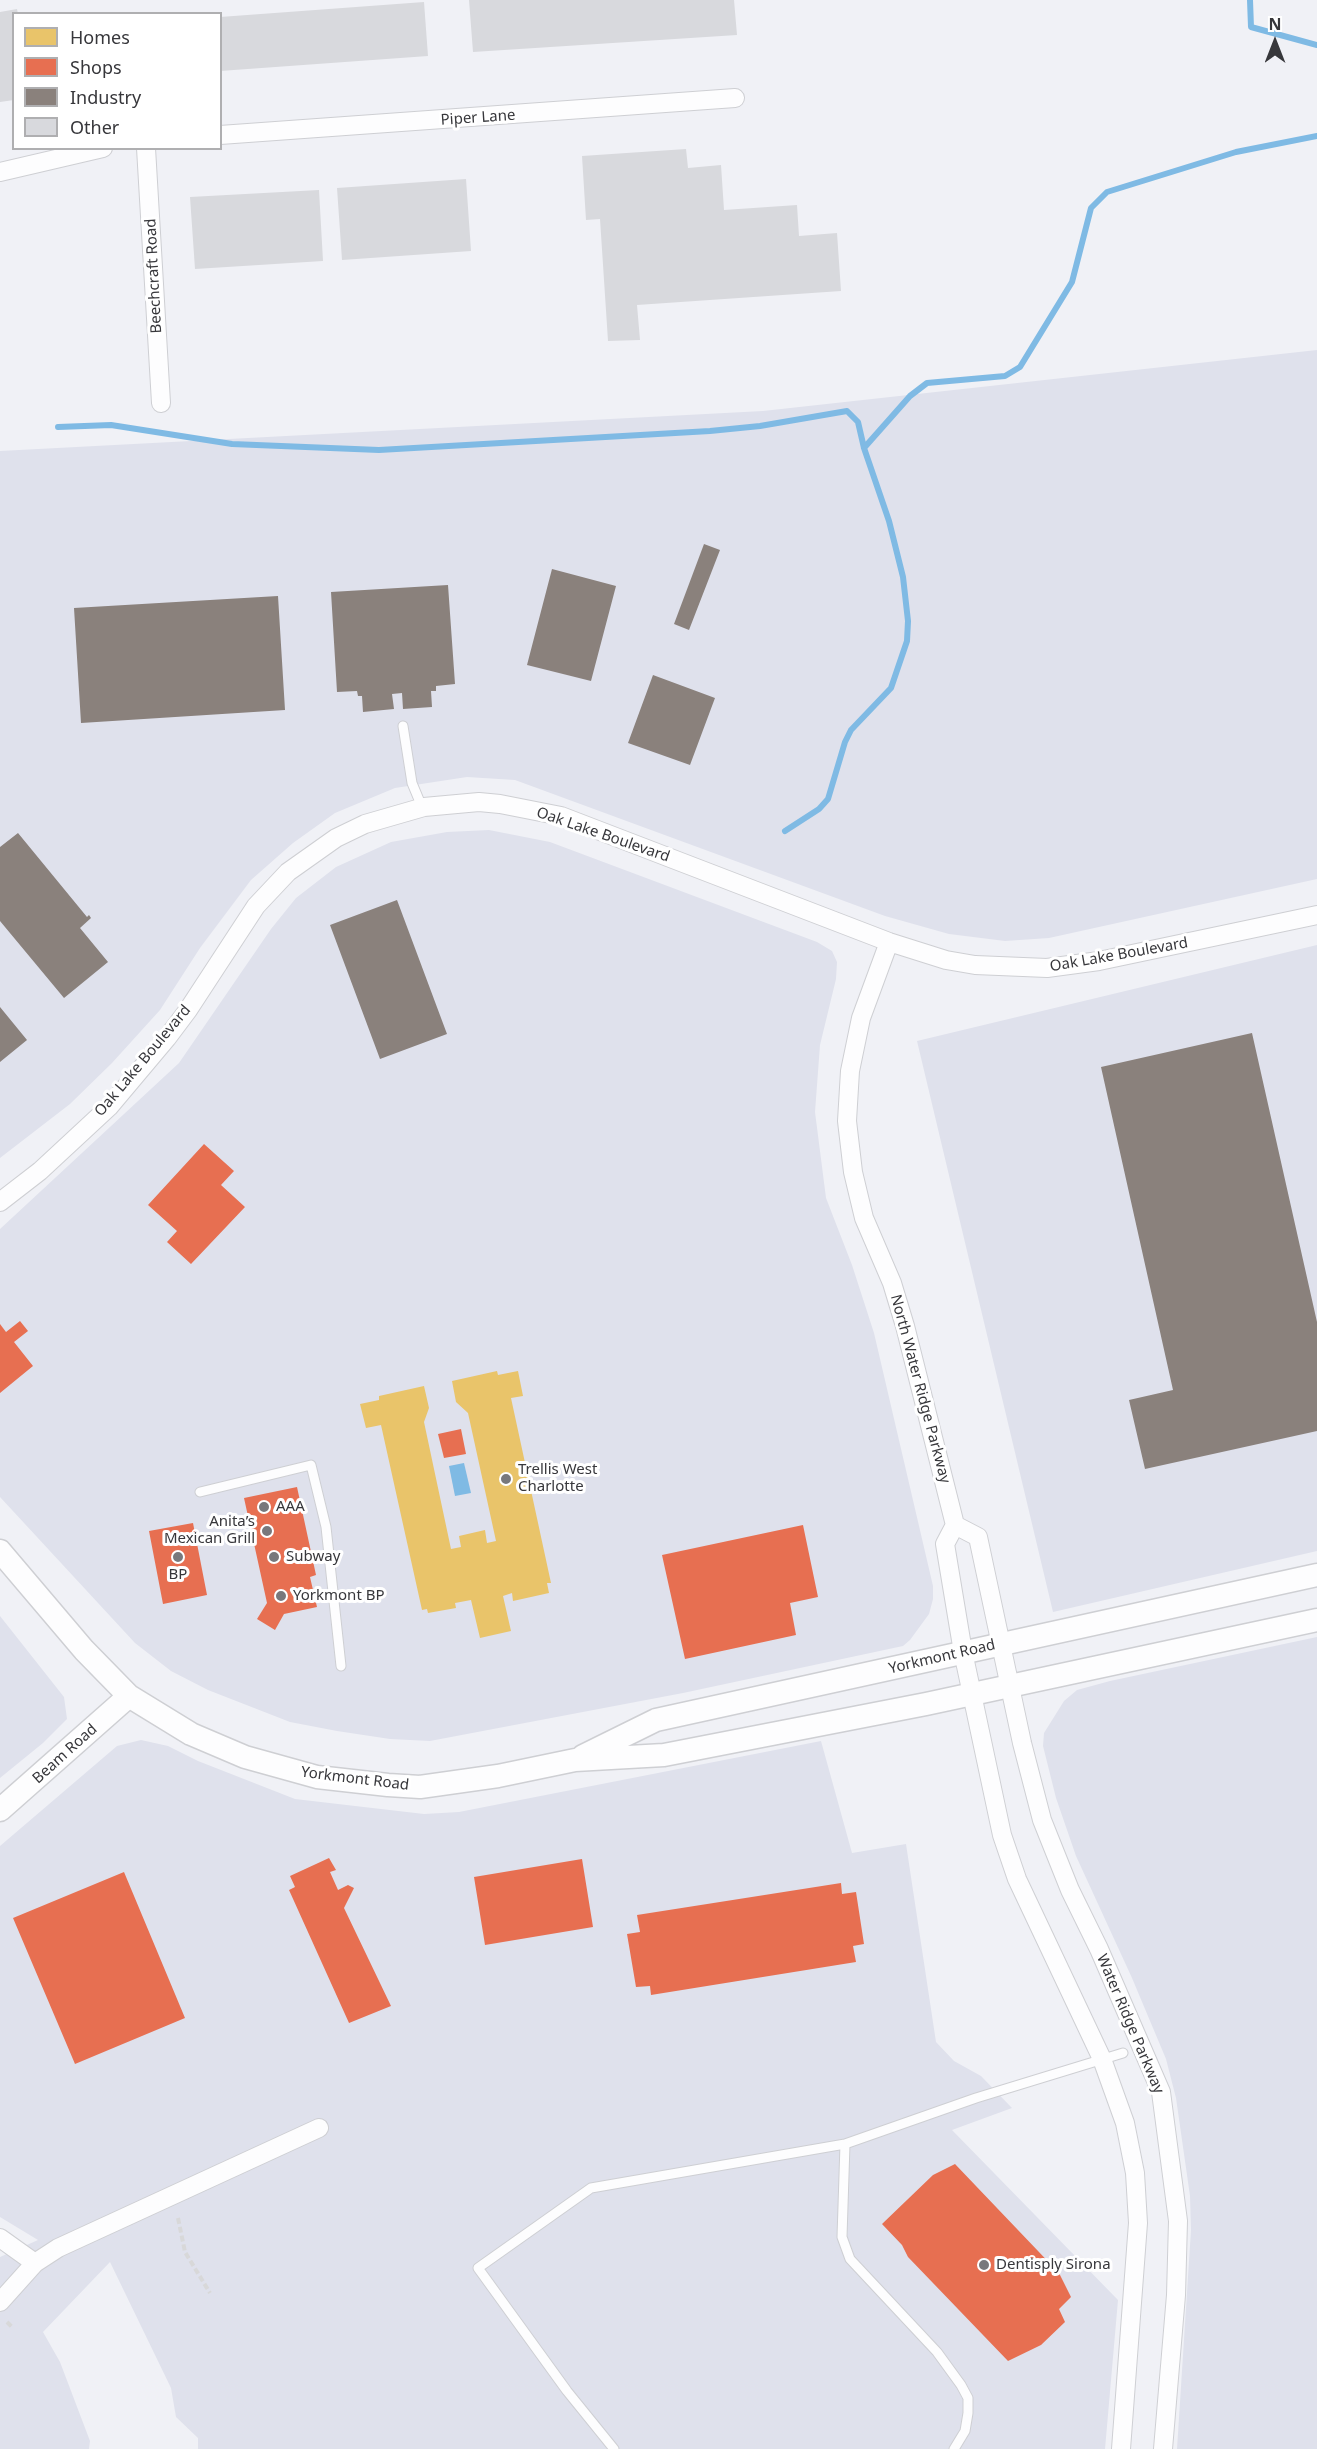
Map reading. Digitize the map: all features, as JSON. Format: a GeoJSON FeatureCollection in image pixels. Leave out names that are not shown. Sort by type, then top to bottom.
{"type":"FeatureCollection","features":[{"type":"Feature","properties":{"kind":"street","name":"Piper Lane"},"geometry":{"type":"LineString","coordinates":[[222,135],[735,98]]}},
{"type":"Feature","properties":{"kind":"street"},"geometry":{"type":"LineString","coordinates":[[0,172],[94,150]]}},
{"type":"Feature","properties":{"kind":"street","name":"Beechcraft Road"},"geometry":{"type":"LineString","coordinates":[[146,150],[161,403]]}},
{"type":"Feature","properties":{"kind":"street","name":"Oak Lake Boulevard"},"geometry":{"type":"LineString","coordinates":[[0,1202],[40,1171],[109,1107],[188,1010],[256,906],[288,872],[336,838],[396,814],[422,807],[454,802],[479,802],[561,816],[889,942],[946,960],[975,965],[1047,968],[1099,961],[1317,915]]}},
{"type":"Feature","properties":{"kind":"street","name":"North Water Ridge Parkway"},"geometry":{"type":"LineString","coordinates":[[889,942],[861,1018],[850,1071],[847,1121],[849,1142],[862,1209],[892,1283],[905,1326],[956,1526]]}},
{"type":"Feature","properties":{"kind":"street"},"geometry":{"type":"LineString","coordinates":[[1010,1686],[978,1537],[956,1526],[945,1544],[963,1652],[1002,1835],[1017,1880],[1102,2059],[1125,2123],[1135,2173],[1137,2213],[1121,2449]]}},
{"type":"Feature","properties":{"kind":"street","name":"Yorkmont Road"},"geometry":{"type":"LineString","coordinates":[[0,1551],[84,1650],[129,1696],[191,1734],[245,1757],[317,1777],[420,1787],[498,1776],[574,1760],[664,1755],[972,1694],[1317,1620]]}},
{"type":"Feature","properties":{"kind":"street","name":"Yorkmont Road"},"geometry":{"type":"LineString","coordinates":[[574,1760],[656,1720],[1317,1575]]}},
{"type":"Feature","properties":{"kind":"street","name":"Water Ridge Parkway"},"geometry":{"type":"LineString","coordinates":[[1010,1686],[1042,1820],[1070,1890],[1161,2092],[1178,2221],[1176,2295],[1163,2449]]}},
{"type":"Feature","properties":{"kind":"street","name":"Beam Road"},"geometry":{"type":"LineString","coordinates":[[0,1810],[129,1696]]}},
{"type":"Feature","properties":{"kind":"street"},"geometry":{"type":"LineString","coordinates":[[0,2302],[35,2263],[58,2248],[319,2128]]}},
{"type":"Feature","properties":{"kind":"street"},"geometry":{"type":"LineString","coordinates":[[0,2238],[35,2263]]}},
{"type":"Feature","properties":{"kind":"lane"},"geometry":{"type":"LineString","coordinates":[[403,726],[412,783],[422,807]]}},
{"type":"Feature","properties":{"kind":"lane"},"geometry":{"type":"LineString","coordinates":[[200,1492],[311,1464],[326,1527],[341,1666]]}},
{"type":"Feature","properties":{"kind":"lane"},"geometry":{"type":"LineString","coordinates":[[614,2449],[567,2391],[478,2268],[591,2188],[845,2144],[976,2098],[1123,2053]]}},
{"type":"Feature","properties":{"kind":"lane"},"geometry":{"type":"LineString","coordinates":[[845,2144],[842,2237],[850,2259],[937,2352],[968,2398],[965,2432],[954,2449]]}},
{"type":"Feature","properties":{"kind":"path"},"geometry":{"type":"LineString","coordinates":[[178,2218],[185,2252],[210,2293]]}},
{"type":"Feature","properties":{"kind":"path"},"geometry":{"type":"LineString","coordinates":[[7,2322],[12,2327]]}},
{"type":"Feature","properties":{"kind":"shaded area"},"geometry":{"type":"Polygon","coordinates":[[[1317,350],[1317,879],[1049,938],[1005,941],[949,934],[885,916],[515,780],[467,777],[395,788],[335,813],[293,843],[251,880],[200,948],[160,1010],[112,1063],[70,1104],[0,1158],[0,451],[763,411],[1317,350]]]}},
{"type":"Feature","properties":{"kind":"shaded area"},"geometry":{"type":"Polygon","coordinates":[[[489,830],[550,842],[817,942],[832,951],[837,962],[836,979],[820,1045],[815,1112],[826,1198],[852,1265],[874,1333],[933,1586],[933,1599],[929,1614],[903,1646],[683,1693],[430,1741],[390,1739],[337,1731],[290,1722],[208,1690],[171,1671],[135,1643],[0,1497],[0,1229],[179,1063],[271,929],[296,898],[336,867],[391,842],[447,832],[489,830]]]}},
{"type":"Feature","properties":{"kind":"shaded area"},"geometry":{"type":"Polygon","coordinates":[[[1317,945],[1317,1551],[1053,1612],[917,1041],[1317,945]]]}},
{"type":"Feature","properties":{"kind":"shaded area"},"geometry":{"type":"Polygon","coordinates":[[[0,1616],[64,1697],[67,1719],[43,1743],[0,1778],[0,1616]]]}},
{"type":"Feature","properties":{"kind":"shaded area"},"geometry":{"type":"Polygon","coordinates":[[[1317,1637],[1317,2449],[1177,2449],[1191,2230],[1190,2196],[1176,2098],[1166,2059],[1076,1856],[1056,1798],[1043,1746],[1044,1733],[1064,1701],[1077,1690],[1317,1637]]]}},
{"type":"Feature","properties":{"kind":"shaded area"},"geometry":{"type":"Polygon","coordinates":[[[141,1740],[168,1746],[198,1761],[295,1799],[424,1814],[459,1812],[821,1741],[852,1853],[906,1844],[936,2042],[954,2061],[981,2076],[1012,2108],[952,2130],[1118,2300],[1105,2449],[198,2449],[198,2438],[176,2417],[171,2388],[110,2262],[43,2332],[60,2362],[90,2441],[89,2449],[0,2449],[0,2257],[38,2240],[0,2217],[0,1846],[117,1746],[141,1740]]]}},
{"type":"Feature","properties":{"kind":"water"},"geometry":{"type":"Polygon","coordinates":[[[464,1463],[471,1493],[455,1496],[449,1466],[464,1463]]]}},
{"type":"Feature","properties":{"kind":"building: Homes","name":"Trellis West Charlotte"},"geometry":{"type":"Polygon","coordinates":[[[497,1371],[498,1375],[518,1371],[523,1396],[511,1398],[551,1583],[547,1583],[549,1593],[513,1601],[512,1593],[503,1596],[511,1631],[480,1638],[471,1600],[455,1603],[456,1608],[428,1613],[427,1609],[422,1610],[381,1425],[366,1428],[360,1404],[379,1400],[379,1396],[424,1386],[429,1408],[424,1422],[451,1549],[461,1547],[459,1536],[485,1530],[487,1543],[496,1541],[468,1413],[456,1402],[452,1381],[497,1371]]]}},
{"type":"Feature","properties":{"kind":"building: Shops"},"geometry":{"type":"Polygon","coordinates":[[[204,1144],[234,1171],[221,1185],[245,1207],[191,1264],[167,1242],[177,1231],[148,1205],[204,1144]]]}},
{"type":"Feature","properties":{"kind":"building: Shops"},"geometry":{"type":"Polygon","coordinates":[[[20,1321],[28,1331],[14,1342],[33,1366],[0,1393],[0,1324],[6,1332],[20,1321]]]}},
{"type":"Feature","properties":{"kind":"building: Shops"},"geometry":{"type":"Polygon","coordinates":[[[461,1429],[466,1454],[444,1458],[438,1434],[461,1429]]]}},
{"type":"Feature","properties":{"kind":"building: Shops"},"geometry":{"type":"Polygon","coordinates":[[[297,1487],[316,1575],[310,1577],[317,1607],[284,1614],[275,1630],[257,1619],[267,1603],[244,1498],[297,1487]]]}},
{"type":"Feature","properties":{"kind":"building: Shops"},"geometry":{"type":"Polygon","coordinates":[[[193,1523],[207,1595],[163,1604],[149,1531],[193,1523]]]}},
{"type":"Feature","properties":{"kind":"building: Shops"},"geometry":{"type":"Polygon","coordinates":[[[803,1525],[818,1597],[790,1603],[796,1635],[685,1659],[662,1555],[803,1525]]]}},
{"type":"Feature","properties":{"kind":"building: Shops"},"geometry":{"type":"Polygon","coordinates":[[[329,1858],[336,1870],[330,1872],[338,1890],[348,1885],[354,1888],[344,1908],[391,2006],[349,2023],[289,1890],[295,1887],[290,1876],[329,1858]]]}},
{"type":"Feature","properties":{"kind":"building: Shops"},"geometry":{"type":"Polygon","coordinates":[[[582,1859],[593,1927],[485,1945],[474,1877],[582,1859]]]}},
{"type":"Feature","properties":{"kind":"building: Shops"},"geometry":{"type":"Polygon","coordinates":[[[124,1872],[185,2018],[75,2064],[13,1918],[124,1872]]]}},
{"type":"Feature","properties":{"kind":"building: Shops"},"geometry":{"type":"Polygon","coordinates":[[[841,1883],[842,1894],[856,1892],[864,1944],[853,1946],[856,1962],[651,1995],[650,1986],[636,1987],[627,1934],[640,1932],[637,1915],[841,1883]]]}},
{"type":"Feature","properties":{"kind":"building: Shops","name":"Dentisply Sirona"},"geometry":{"type":"Polygon","coordinates":[[[955,2164],[1059,2273],[1071,2297],[1059,2309],[1065,2322],[1041,2345],[1008,2361],[908,2257],[902,2245],[882,2224],[933,2175],[955,2164]]]}},
{"type":"Feature","properties":{"kind":"building: Industry"},"geometry":{"type":"Polygon","coordinates":[[[704,544],[720,550],[689,630],[674,624],[704,544]]]}},
{"type":"Feature","properties":{"kind":"building: Industry"},"geometry":{"type":"Polygon","coordinates":[[[552,569],[616,586],[591,681],[527,665],[552,569]]]}},
{"type":"Feature","properties":{"kind":"building: Industry"},"geometry":{"type":"Polygon","coordinates":[[[448,585],[455,684],[436,686],[436,691],[431,691],[432,707],[403,709],[402,693],[392,694],[394,709],[363,712],[362,696],[358,696],[357,691],[337,692],[331,592],[448,585]]]}},
{"type":"Feature","properties":{"kind":"building: Industry"},"geometry":{"type":"Polygon","coordinates":[[[278,596],[285,710],[81,723],[74,608],[278,596]]]}},
{"type":"Feature","properties":{"kind":"building: Industry"},"geometry":{"type":"Polygon","coordinates":[[[653,675],[715,698],[690,765],[628,743],[653,675]]]}},
{"type":"Feature","properties":{"kind":"building: Industry"},"geometry":{"type":"Polygon","coordinates":[[[18,833],[87,917],[89,915],[91,918],[80,928],[108,962],[64,998],[0,921],[0,847],[18,833]]]}},
{"type":"Feature","properties":{"kind":"building: Industry"},"geometry":{"type":"Polygon","coordinates":[[[397,900],[447,1034],[380,1059],[330,925],[397,900]]]}},
{"type":"Feature","properties":{"kind":"building: Industry"},"geometry":{"type":"Polygon","coordinates":[[[0,1007],[27,1040],[0,1062],[0,1007]]]}},
{"type":"Feature","properties":{"kind":"building: Industry"},"geometry":{"type":"Polygon","coordinates":[[[1252,1033],[1317,1322],[1317,1431],[1145,1469],[1129,1400],[1173,1390],[1101,1067],[1252,1033]]]}},
{"type":"Feature","properties":{"kind":"building: Other"},"geometry":{"type":"Polygon","coordinates":[[[469,0],[734,0],[737,35],[473,52],[469,0]]]}},
{"type":"Feature","properties":{"kind":"building: Other"},"geometry":{"type":"Polygon","coordinates":[[[424,2],[428,56],[222,71],[222,17],[424,2]]]}},
{"type":"Feature","properties":{"kind":"building: Other"},"geometry":{"type":"Polygon","coordinates":[[[17,9],[18,12],[12,12],[12,100],[0,102],[0,12],[17,9]]]}},
{"type":"Feature","properties":{"kind":"building: Other"},"geometry":{"type":"Polygon","coordinates":[[[686,149],[688,168],[721,165],[724,210],[797,205],[799,236],[837,233],[841,291],[637,305],[640,340],[608,341],[600,219],[586,220],[582,156],[686,149]]]}},
{"type":"Feature","properties":{"kind":"building: Other"},"geometry":{"type":"Polygon","coordinates":[[[466,179],[471,251],[342,260],[337,188],[466,179]]]}},
{"type":"Feature","properties":{"kind":"building: Other"},"geometry":{"type":"Polygon","coordinates":[[[319,190],[323,261],[195,269],[190,197],[319,190]]]}},
{"type":"Feature","properties":{"kind":"waterway"},"geometry":{"type":"LineString","coordinates":[[1250,0],[1251,27],[1317,45]]}},
{"type":"Feature","properties":{"kind":"waterway"},"geometry":{"type":"LineString","coordinates":[[864,448],[910,396],[927,383],[1005,376],[1020,367],[1072,282],[1091,208],[1107,192],[1236,152],[1317,136]]}},
{"type":"Feature","properties":{"kind":"waterway"},"geometry":{"type":"LineString","coordinates":[[58,427],[111,425],[232,444],[379,450],[710,431],[760,426],[847,411],[858,422],[864,448],[889,521],[903,577],[908,621],[907,641],[891,688],[851,730],[845,742],[828,799],[819,809],[785,831]]}},
{"type":"Feature","properties":{"kind":"place","name":"Trellis West Charlotte"},"geometry":{"type":"Point","coordinates":[506,1479]}},
{"type":"Feature","properties":{"kind":"place","name":"AAA"},"geometry":{"type":"Point","coordinates":[264,1507]}},
{"type":"Feature","properties":{"kind":"place","name":"Anita’s Mexican Grill"},"geometry":{"type":"Point","coordinates":[267,1531]}},
{"type":"Feature","properties":{"kind":"place","name":"BP"},"geometry":{"type":"Point","coordinates":[178,1557]}},
{"type":"Feature","properties":{"kind":"place","name":"Subway"},"geometry":{"type":"Point","coordinates":[274,1557]}},
{"type":"Feature","properties":{"kind":"place","name":"Yorkmont BP"},"geometry":{"type":"Point","coordinates":[281,1596]}},
{"type":"Feature","properties":{"kind":"place","name":"Dentisply Sirona"},"geometry":{"type":"Point","coordinates":[984,2265]}}]}
